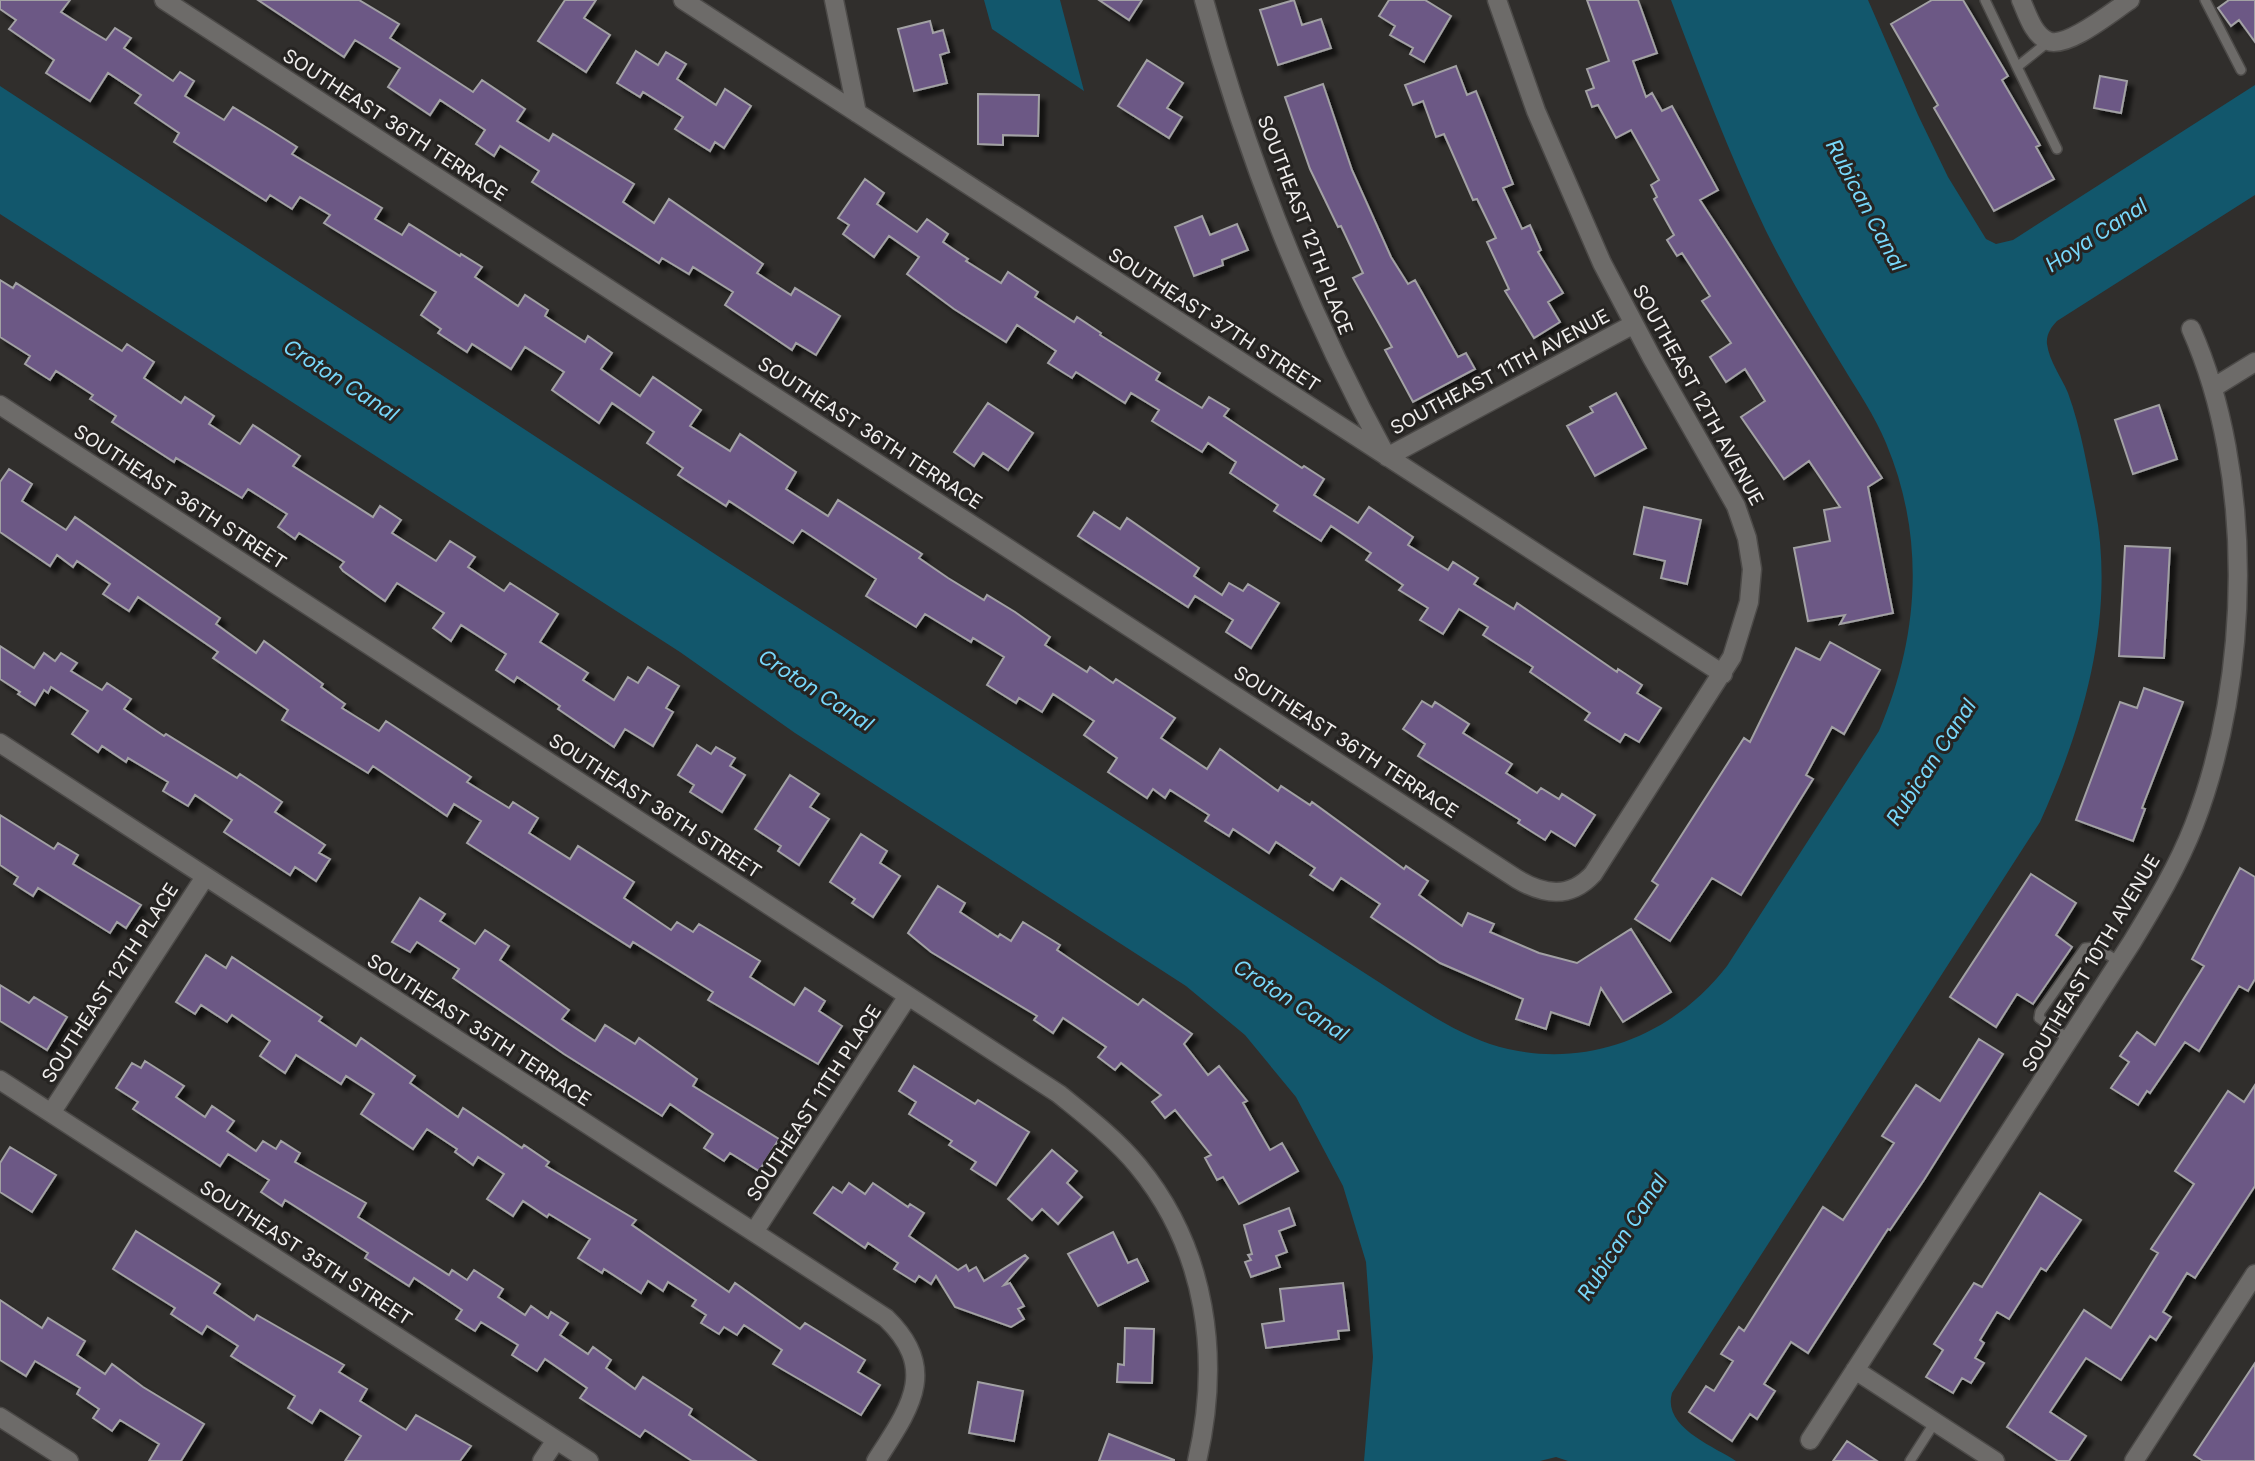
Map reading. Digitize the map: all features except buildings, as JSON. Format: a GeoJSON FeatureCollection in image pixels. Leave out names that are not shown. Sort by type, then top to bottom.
{"type":"FeatureCollection","features":[{"type":"Feature","properties":{"kind":"street","name":"SOUTHEAST 36TH TERRACE"},"geometry":{"type":"LineString","coordinates":[[164,0],[1517,878],[1539,890],[1557,893]]}},
{"type":"Feature","properties":{"kind":"street","name":"SOUTHEAST 37TH STREET"},"geometry":{"type":"LineString","coordinates":[[683,0],[1723,674]]}},
{"type":"Feature","properties":{"kind":"street"},"geometry":{"type":"LineString","coordinates":[[834,0],[857,113]]}},
{"type":"Feature","properties":{"kind":"street","name":"SOUTHEAST 12TH PLACE"},"geometry":{"type":"LineString","coordinates":[[1204,0],[1275,216],[1340,372],[1387,457]]}},
{"type":"Feature","properties":{"kind":"street","name":"SOUTHEAST 12TH AVENUE"},"geometry":{"type":"LineString","coordinates":[[1497,0],[1536,111],[1602,263],[1736,506],[1747,538],[1752,569],[1749,603],[1739,639],[1723,674],[1593,874],[1575,889],[1557,893]]}},
{"type":"Feature","properties":{"kind":"street"},"geometry":{"type":"LineString","coordinates":[[2021,0],[2034,28],[2048,41],[2059,42],[2077,35],[2130,0]]}},
{"type":"Feature","properties":{"kind":"street","name":"SOUTHEAST 11TH AVENUE"},"geometry":{"type":"LineString","coordinates":[[1387,457],[1634,324]]}},
{"type":"Feature","properties":{"kind":"street","name":"SOUTHEAST 10TH AVENUE"},"geometry":{"type":"LineString","coordinates":[[1810,1440],[2120,962],[2164,890],[2194,825],[2221,736],[2229,693],[2238,628],[2239,539],[2233,471],[2216,386],[2191,329]]}},
{"type":"Feature","properties":{"kind":"street"},"geometry":{"type":"LineString","coordinates":[[2216,386],[2255,362]]}},
{"type":"Feature","properties":{"kind":"street","name":"SOUTHEAST 36TH STREET"},"geometry":{"type":"LineString","coordinates":[[0,405],[1059,1094],[1123,1149],[1153,1185],[1168,1210],[1191,1262],[1206,1316],[1210,1373],[1205,1423],[1197,1461]]}},
{"type":"Feature","properties":{"kind":"street","name":"SOUTHEAST 35TH TERRACE"},"geometry":{"type":"LineString","coordinates":[[0,743],[886,1318],[908,1342],[916,1368],[913,1397],[876,1461]]}},
{"type":"Feature","properties":{"kind":"street","name":"SOUTHEAST 12TH PLACE"},"geometry":{"type":"LineString","coordinates":[[51,1113],[205,877]]}},
{"type":"Feature","properties":{"kind":"street","name":"SOUTHEAST 11TH PLACE"},"geometry":{"type":"LineString","coordinates":[[754,1233],[908,996]]}},
{"type":"Feature","properties":{"kind":"street","name":"SOUTHEAST 35TH STREET"},"geometry":{"type":"LineString","coordinates":[[0,1080],[589,1461]]}},
{"type":"Feature","properties":{"kind":"street"},"geometry":{"type":"LineString","coordinates":[[2134,1461],[2255,1274]]}},
{"type":"Feature","properties":{"kind":"street"},"geometry":{"type":"LineString","coordinates":[[1855,1370],[1995,1461]]}},
{"type":"Feature","properties":{"kind":"street"},"geometry":{"type":"LineString","coordinates":[[0,1416],[69,1461]]}},
{"type":"Feature","properties":{"kind":"street"},"geometry":{"type":"LineString","coordinates":[[542,1461],[556,1440]]}},
{"type":"Feature","properties":{"kind":"lane"},"geometry":{"type":"LineString","coordinates":[[1985,0],[2057,149]]}},
{"type":"Feature","properties":{"kind":"lane"},"geometry":{"type":"LineString","coordinates":[[2205,0],[2241,70]]}},
{"type":"Feature","properties":{"kind":"lane"},"geometry":{"type":"LineString","coordinates":[[2017,67],[2048,41]]}},
{"type":"Feature","properties":{"kind":"lane"},"geometry":{"type":"LineString","coordinates":[[2070,1040],[2043,1024],[2039,1018],[2040,1012],[2085,948],[2095,947],[2120,962]]}},
{"type":"Feature","properties":{"kind":"lane"},"geometry":{"type":"LineString","coordinates":[[1910,1461],[1936,1422]]}},
{"type":"Feature","properties":{"kind":"water"},"geometry":{"type":"Polygon","coordinates":[[[984,0],[1060,0],[1084,91],[992,29],[984,0]]]}},
{"type":"Feature","properties":{"kind":"water"},"geometry":{"type":"Polygon","coordinates":[[[1671,0],[1868,0],[1948,177],[1986,239],[1996,244],[2013,240],[2255,85],[2255,195],[2057,321],[2048,334],[2048,350],[2073,406],[2095,507],[2100,548],[2098,629],[2082,708],[2056,785],[2040,822],[1672,1393],[1671,1405],[1682,1426],[1736,1461],[1568,1461],[1556,1457],[1540,1461],[1364,1461],[1373,1357],[1366,1262],[1343,1186],[1296,1097],[1245,1035],[1186,986],[795,733],[680,652],[0,214],[0,86],[721,558],[1424,1011],[1473,1037],[1523,1052],[1557,1054],[1590,1051],[1621,1043],[1651,1030],[1679,1013],[1705,991],[1727,966],[1879,731],[1903,660],[1913,588],[1907,515],[1899,479],[1886,443],[1871,413],[1802,299],[1766,231],[1704,87],[1671,0]]]}},
{"type":"Feature","properties":{"kind":"water label","name":"Rubican Canal"},"geometry":{"type":"Point","coordinates":[1866,205]}},
{"type":"Feature","properties":{"kind":"water label","name":"Hoya Canal"},"geometry":{"type":"Point","coordinates":[2096,235]}},
{"type":"Feature","properties":{"kind":"water label","name":"Croton Canal"},"geometry":{"type":"Point","coordinates":[341,380]}},
{"type":"Feature","properties":{"kind":"water label","name":"Croton Canal"},"geometry":{"type":"Point","coordinates":[816,690]}},
{"type":"Feature","properties":{"kind":"water label","name":"Rubican Canal"},"geometry":{"type":"Point","coordinates":[1931,762]}},
{"type":"Feature","properties":{"kind":"water label","name":"Croton Canal"},"geometry":{"type":"Point","coordinates":[1291,1000]}},
{"type":"Feature","properties":{"kind":"water label","name":"Rubican Canal"},"geometry":{"type":"Point","coordinates":[1622,1237]}}]}
